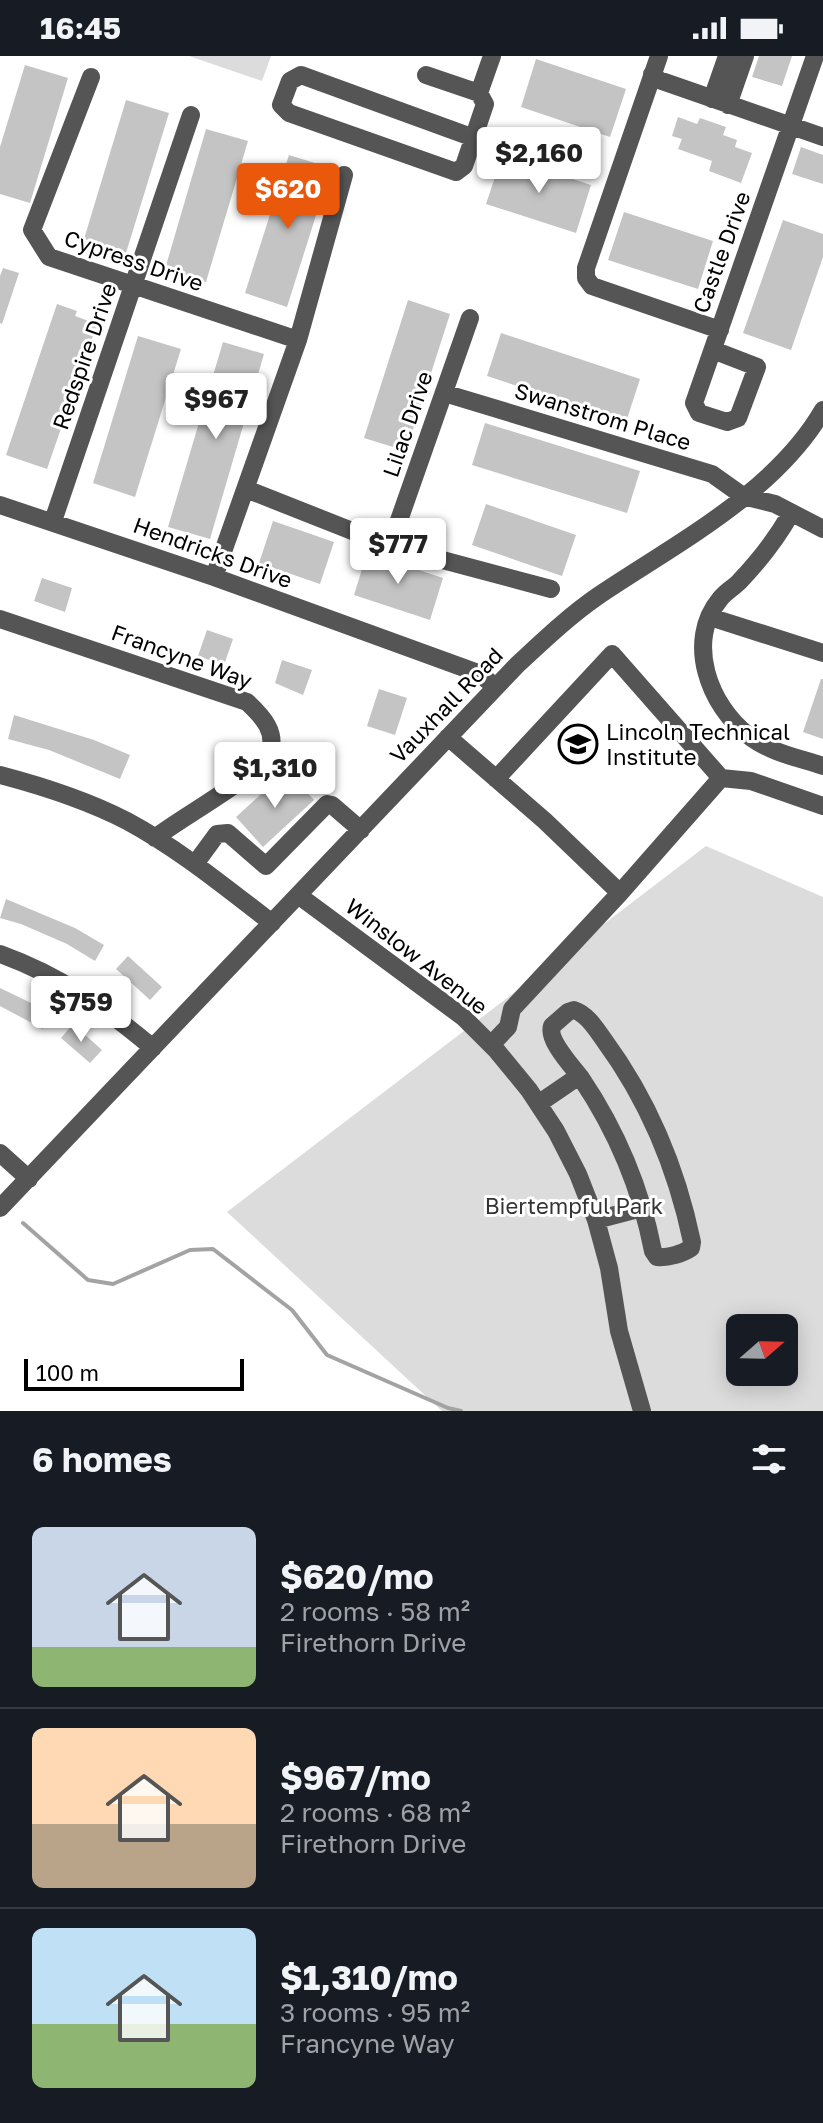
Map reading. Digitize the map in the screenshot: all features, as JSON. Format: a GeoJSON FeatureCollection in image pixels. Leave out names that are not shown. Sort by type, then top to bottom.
{"type":"FeatureCollection","features":[{"type":"Feature","properties":{"kind":"street"},"geometry":{"type":"LineString","coordinates":[[479,93],[492,56]]}},
{"type":"Feature","properties":{"kind":"street"},"geometry":{"type":"LineString","coordinates":[[659,56],[652,74],[659,80],[823,137]]}},
{"type":"Feature","properties":{"kind":"street"},"geometry":{"type":"LineString","coordinates":[[720,102],[727,56]]}},
{"type":"Feature","properties":{"kind":"street"},"geometry":{"type":"LineString","coordinates":[[720,102],[745,56]]}},
{"type":"Feature","properties":{"kind":"street","name":"Castle Drive"},"geometry":{"type":"LineString","coordinates":[[652,74],[586,268],[586,278],[592,286],[720,330],[815,56]]}},
{"type":"Feature","properties":{"kind":"street"},"geometry":{"type":"LineString","coordinates":[[426,75],[479,93],[485,104],[474,138],[464,166],[456,172],[289,113],[281,105],[290,81],[301,75],[474,138]]}},
{"type":"Feature","properties":{"kind":"street","name":"Cypress Drive"},"geometry":{"type":"LineString","coordinates":[[91,77],[32,230],[49,257],[298,340]]}},
{"type":"Feature","properties":{"kind":"street","name":"Redspire Drive"},"geometry":{"type":"LineString","coordinates":[[53,521],[191,115]]}},
{"type":"Feature","properties":{"kind":"street"},"geometry":{"type":"LineString","coordinates":[[214,577],[298,340],[344,175]]}},
{"type":"Feature","properties":{"kind":"street","name":"Lilac Drive"},"geometry":{"type":"LineString","coordinates":[[390,546],[470,318]]}},
{"type":"Feature","properties":{"kind":"street"},"geometry":{"type":"LineString","coordinates":[[713,350],[720,330]]}},
{"type":"Feature","properties":{"kind":"street","name":"Swanstrom Place"},"geometry":{"type":"LineString","coordinates":[[444,393],[712,474],[743,496],[760,498],[823,529]]}},
{"type":"Feature","properties":{"kind":"street","name":"Vauxhall Road"},"geometry":{"type":"LineString","coordinates":[[0,1208],[448,737],[561,623],[743,496],[790,454],[823,410]]}},
{"type":"Feature","properties":{"kind":"street"},"geometry":{"type":"LineString","coordinates":[[246,489],[390,546],[551,589]]}},
{"type":"Feature","properties":{"kind":"street","name":"Hendricks Drive"},"geometry":{"type":"LineString","coordinates":[[0,505],[214,577],[478,673],[496,687]]}},
{"type":"Feature","properties":{"kind":"street"},"geometry":{"type":"LineString","coordinates":[[791,513],[766,551],[721,598],[710,617],[703,644],[704,660],[709,680],[733,722],[762,744],[823,766]]}},
{"type":"Feature","properties":{"kind":"street"},"geometry":{"type":"LineString","coordinates":[[710,617],[823,653]]}},
{"type":"Feature","properties":{"kind":"street","name":"Francyne Way"},"geometry":{"type":"LineString","coordinates":[[0,619],[247,702],[264,717],[271,737],[268,757],[252,772],[155,838]]}},
{"type":"Feature","properties":{"kind":"street"},"geometry":{"type":"LineString","coordinates":[[496,779],[612,654],[721,778],[751,781],[823,806]]}},
{"type":"Feature","properties":{"kind":"street"},"geometry":{"type":"LineString","coordinates":[[448,737],[545,821],[620,893]]}},
{"type":"Feature","properties":{"kind":"street"},"geometry":{"type":"LineString","coordinates":[[0,775],[107,812],[155,838],[195,864],[272,923]]}},
{"type":"Feature","properties":{"kind":"street"},"geometry":{"type":"LineString","coordinates":[[491,1045],[508,1027],[512,1009],[721,778]]}},
{"type":"Feature","properties":{"kind":"street"},"geometry":{"type":"LineString","coordinates":[[195,864],[217,834],[223,832],[266,866],[327,804],[361,830]]}},
{"type":"Feature","properties":{"kind":"street","name":"Winslow Avenue"},"geometry":{"type":"LineString","coordinates":[[298,895],[463,1017],[491,1045],[538,1104],[578,1174],[596,1220],[609,1268],[619,1331],[642,1411]]}},
{"type":"Feature","properties":{"kind":"street"},"geometry":{"type":"LineString","coordinates":[[0,954],[33,966],[79,991],[153,1048]]}},
{"type":"Feature","properties":{"kind":"street"},"geometry":{"type":"LineString","coordinates":[[574,1010],[580,1012],[602,1037],[644,1105],[673,1169],[685,1212],[691,1248],[685,1252],[657,1257],[653,1251],[642,1208],[613,1132],[579,1076],[549,1033],[552,1026],[574,1010]]}},
{"type":"Feature","properties":{"kind":"street"},"geometry":{"type":"LineString","coordinates":[[538,1104],[579,1076]]}},
{"type":"Feature","properties":{"kind":"street"},"geometry":{"type":"LineString","coordinates":[[0,1153],[29,1179]]}},
{"type":"Feature","properties":{"kind":"street"},"geometry":{"type":"LineString","coordinates":[[596,1220],[642,1208]]}},
{"type":"Feature","properties":{"kind":"green space"},"geometry":{"type":"Polygon","coordinates":[[[189,56],[271,56],[262,81],[189,56]]]}},
{"type":"Feature","properties":{"kind":"green space","name":"Biertempful Park"},"geometry":{"type":"Polygon","coordinates":[[[706,846],[823,897],[823,1411],[442,1411],[227,1212],[706,846]]]}},
{"type":"Feature","properties":{"kind":"building"},"geometry":{"type":"Polygon","coordinates":[[[759,56],[792,56],[782,86],[752,77],[759,56]]]}},
{"type":"Feature","properties":{"kind":"building"},"geometry":{"type":"Polygon","coordinates":[[[536,59],[626,89],[610,137],[521,107],[536,59]]]}},
{"type":"Feature","properties":{"kind":"building"},"geometry":{"type":"Polygon","coordinates":[[[25,65],[68,78],[30,203],[0,194],[0,147],[25,65]]]}},
{"type":"Feature","properties":{"kind":"building"},"geometry":{"type":"Polygon","coordinates":[[[126,100],[169,113],[126,253],[84,239],[126,100]]]}},
{"type":"Feature","properties":{"kind":"building"},"geometry":{"type":"Polygon","coordinates":[[[678,117],[697,124],[700,118],[726,127],[723,135],[737,140],[735,147],[752,153],[741,183],[709,171],[712,161],[678,149],[682,139],[672,136],[678,117]]]}},
{"type":"Feature","properties":{"kind":"building"},"geometry":{"type":"Polygon","coordinates":[[[206,129],[248,141],[206,282],[165,269],[206,129]]]}},
{"type":"Feature","properties":{"kind":"building"},"geometry":{"type":"Polygon","coordinates":[[[801,147],[823,155],[823,184],[792,174],[801,147]]]}},
{"type":"Feature","properties":{"kind":"building"},"geometry":{"type":"Polygon","coordinates":[[[289,155],[331,168],[287,307],[245,293],[289,155]]]}},
{"type":"Feature","properties":{"kind":"building"},"geometry":{"type":"Polygon","coordinates":[[[502,156],[591,185],[576,233],[486,204],[502,156]]]}},
{"type":"Feature","properties":{"kind":"building"},"geometry":{"type":"Polygon","coordinates":[[[624,212],[713,241],[698,289],[608,260],[624,212]]]}},
{"type":"Feature","properties":{"kind":"building"},"geometry":{"type":"Polygon","coordinates":[[[783,220],[823,234],[823,257],[791,350],[743,333],[783,220]]]}},
{"type":"Feature","properties":{"kind":"building"},"geometry":{"type":"Polygon","coordinates":[[[3,268],[19,273],[2,324],[0,276],[3,268]]]}},
{"type":"Feature","properties":{"kind":"building"},"geometry":{"type":"Polygon","coordinates":[[[408,300],[450,314],[406,451],[364,438],[408,300]]]}},
{"type":"Feature","properties":{"kind":"building"},"geometry":{"type":"Polygon","coordinates":[[[57,304],[77,311],[75,316],[97,324],[47,469],[6,455],[57,304]]]}},
{"type":"Feature","properties":{"kind":"building"},"geometry":{"type":"Polygon","coordinates":[[[501,333],[640,379],[626,422],[487,376],[501,333]]]}},
{"type":"Feature","properties":{"kind":"building"},"geometry":{"type":"Polygon","coordinates":[[[138,336],[181,349],[135,497],[93,483],[138,336]]]}},
{"type":"Feature","properties":{"kind":"building"},"geometry":{"type":"Polygon","coordinates":[[[223,342],[264,354],[210,539],[168,527],[223,342]]]}},
{"type":"Feature","properties":{"kind":"building"},"geometry":{"type":"Polygon","coordinates":[[[485,423],[640,471],[627,513],[472,465],[485,423]]]}},
{"type":"Feature","properties":{"kind":"building"},"geometry":{"type":"Polygon","coordinates":[[[486,504],[576,535],[562,576],[472,545],[486,504]]]}},
{"type":"Feature","properties":{"kind":"building"},"geometry":{"type":"Polygon","coordinates":[[[273,521],[334,542],[320,584],[259,563],[273,521]]]}},
{"type":"Feature","properties":{"kind":"building"},"geometry":{"type":"Polygon","coordinates":[[[367,553],[443,578],[430,620],[354,595],[367,553]]]}},
{"type":"Feature","properties":{"kind":"building"},"geometry":{"type":"Polygon","coordinates":[[[42,578],[72,588],[65,612],[34,601],[42,578]]]}},
{"type":"Feature","properties":{"kind":"building"},"geometry":{"type":"Polygon","coordinates":[[[207,630],[233,639],[224,665],[198,656],[207,630]]]}},
{"type":"Feature","properties":{"kind":"building"},"geometry":{"type":"Polygon","coordinates":[[[282,660],[312,670],[303,695],[275,683],[282,660]]]}},
{"type":"Feature","properties":{"kind":"building"},"geometry":{"type":"Polygon","coordinates":[[[823,679],[823,739],[803,732],[823,679]]]}},
{"type":"Feature","properties":{"kind":"building"},"geometry":{"type":"Polygon","coordinates":[[[379,689],[407,698],[395,735],[367,726],[379,689]]]}},
{"type":"Feature","properties":{"kind":"building"},"geometry":{"type":"Polygon","coordinates":[[[14,715],[94,740],[130,755],[120,779],[49,750],[8,739],[14,715]]]}},
{"type":"Feature","properties":{"kind":"building"},"geometry":{"type":"Polygon","coordinates":[[[290,773],[314,800],[263,847],[236,817],[270,786],[273,789],[290,773]]]}},
{"type":"Feature","properties":{"kind":"building"},"geometry":{"type":"Polygon","coordinates":[[[6,899],[75,928],[104,945],[95,961],[67,944],[0,918],[6,899]]]}},
{"type":"Feature","properties":{"kind":"building"},"geometry":{"type":"Polygon","coordinates":[[[128,956],[162,987],[150,1000],[116,969],[128,956]]]}},
{"type":"Feature","properties":{"kind":"building"},"geometry":{"type":"Polygon","coordinates":[[[0,988],[52,1013],[43,1029],[0,1006],[0,988]]]}},
{"type":"Feature","properties":{"kind":"building"},"geometry":{"type":"Polygon","coordinates":[[[73,1024],[102,1050],[90,1063],[61,1038],[73,1024]]]}},
{"type":"Feature","properties":{"kind":"waterway"},"geometry":{"type":"LineString","coordinates":[[23,1223],[88,1280],[113,1284],[190,1250],[213,1249],[292,1310],[327,1355],[461,1411]]}},
{"type":"Feature","properties":{"kind":"place","name":"Lincoln Technical Institute"},"geometry":{"type":"Point","coordinates":[578,744]}}]}
